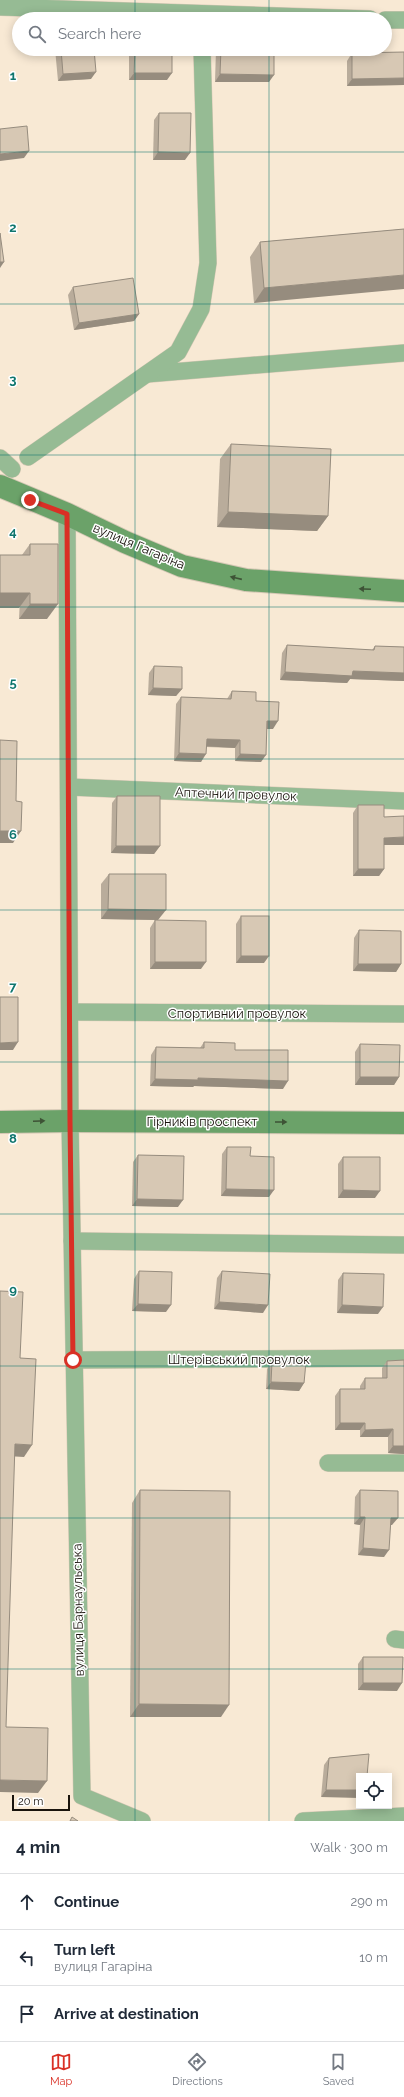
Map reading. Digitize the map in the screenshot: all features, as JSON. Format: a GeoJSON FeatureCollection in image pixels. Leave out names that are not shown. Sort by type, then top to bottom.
{"type":"FeatureCollection","features":[{"type":"Feature","properties":{"kind":"main road","name":"вулиця Гагаріна"},"geometry":{"type":"LineString","coordinates":[[0,486],[67,514],[125,542],[182,566],[246,580],[404,591]]}},
{"type":"Feature","properties":{"kind":"main road","name":"Гірників проспект"},"geometry":{"type":"LineString","coordinates":[[0,1122],[404,1123]]}},
{"type":"Feature","properties":{"kind":"street"},"geometry":{"type":"LineString","coordinates":[[0,7],[112,12]]}},
{"type":"Feature","properties":{"kind":"street"},"geometry":{"type":"LineString","coordinates":[[392,20],[404,20]]}},
{"type":"Feature","properties":{"kind":"street"},"geometry":{"type":"LineString","coordinates":[[28,457],[178,352],[201,309],[208,263],[202,56]]}},
{"type":"Feature","properties":{"kind":"street"},"geometry":{"type":"LineString","coordinates":[[146,374],[404,353]]}},
{"type":"Feature","properties":{"kind":"street"},"geometry":{"type":"LineString","coordinates":[[67,514],[70,1121],[73,1360]]}},
{"type":"Feature","properties":{"kind":"street","name":"Аптечний провулок"},"geometry":{"type":"LineString","coordinates":[[69,787],[404,801]]}},
{"type":"Feature","properties":{"kind":"street","name":"Спортивний провулок"},"geometry":{"type":"LineString","coordinates":[[70,1012],[404,1014]]}},
{"type":"Feature","properties":{"kind":"street"},"geometry":{"type":"LineString","coordinates":[[72,1241],[404,1245]]}},
{"type":"Feature","properties":{"kind":"street","name":"Штерівський провулок"},"geometry":{"type":"LineString","coordinates":[[73,1360],[404,1358]]}},
{"type":"Feature","properties":{"kind":"street","name":"вулиця Барнаульська"},"geometry":{"type":"LineString","coordinates":[[73,1360],[82,1796],[142,1821]]}},
{"type":"Feature","properties":{"kind":"street"},"geometry":{"type":"LineString","coordinates":[[328,1463],[404,1463]]}},
{"type":"Feature","properties":{"kind":"street"},"geometry":{"type":"LineString","coordinates":[[303,1821],[404,1816]]}},
{"type":"Feature","properties":{"kind":"building"},"geometry":{"type":"Polygon","coordinates":[[[392,52],[404,52],[404,78],[352,79],[352,56],[392,56],[392,52]]]}},
{"type":"Feature","properties":{"kind":"building"},"geometry":{"type":"Polygon","coordinates":[[[62,56],[95,56],[96,72],[63,74],[62,56]]]}},
{"type":"Feature","properties":{"kind":"building"},"geometry":{"type":"Polygon","coordinates":[[[135,56],[172,56],[172,73],[134,73],[135,56]]]}},
{"type":"Feature","properties":{"kind":"building"},"geometry":{"type":"Polygon","coordinates":[[[221,56],[274,56],[274,75],[220,74],[221,56]]]}},
{"type":"Feature","properties":{"kind":"building"},"geometry":{"type":"Polygon","coordinates":[[[159,113],[191,113],[190,153],[158,152],[159,113]]]}},
{"type":"Feature","properties":{"kind":"building"},"geometry":{"type":"Polygon","coordinates":[[[27,126],[29,151],[0,154],[0,129],[27,126]]]}},
{"type":"Feature","properties":{"kind":"building"},"geometry":{"type":"Polygon","coordinates":[[[404,229],[404,275],[264,288],[260,242],[404,229]]]}},
{"type":"Feature","properties":{"kind":"building"},"geometry":{"type":"Polygon","coordinates":[[[0,233],[4,262],[0,262],[0,233]]]}},
{"type":"Feature","properties":{"kind":"building"},"geometry":{"type":"Polygon","coordinates":[[[133,278],[139,314],[79,323],[73,287],[133,278]]]}},
{"type":"Feature","properties":{"kind":"building"},"geometry":{"type":"Polygon","coordinates":[[[231,444],[331,449],[328,516],[228,512],[231,444]]]}},
{"type":"Feature","properties":{"kind":"building"},"geometry":{"type":"Polygon","coordinates":[[[30,544],[58,544],[58,604],[30,604],[30,593],[0,593],[0,555],[30,555],[30,544]]]}},
{"type":"Feature","properties":{"kind":"building"},"geometry":{"type":"Polygon","coordinates":[[[287,645],[374,650],[375,646],[404,647],[404,673],[353,671],[352,676],[285,672],[287,645]]]}},
{"type":"Feature","properties":{"kind":"building"},"geometry":{"type":"Polygon","coordinates":[[[154,666],[182,667],[182,689],[153,688],[154,666]]]}},
{"type":"Feature","properties":{"kind":"building"},"geometry":{"type":"Polygon","coordinates":[[[232,691],[256,692],[256,701],[279,702],[278,721],[267,721],[266,755],[240,754],[240,740],[207,739],[206,754],[179,753],[181,697],[231,699],[232,691]]]}},
{"type":"Feature","properties":{"kind":"building"},"geometry":{"type":"Polygon","coordinates":[[[0,740],[17,741],[16,801],[22,802],[21,831],[0,831],[0,740]]]}},
{"type":"Feature","properties":{"kind":"building"},"geometry":{"type":"Polygon","coordinates":[[[117,796],[160,796],[160,846],[116,846],[117,796]]]}},
{"type":"Feature","properties":{"kind":"building"},"geometry":{"type":"Polygon","coordinates":[[[358,805],[384,805],[384,817],[404,816],[404,837],[384,838],[384,869],[358,869],[358,805]]]}},
{"type":"Feature","properties":{"kind":"building"},"geometry":{"type":"Polygon","coordinates":[[[109,874],[166,874],[166,910],[108,909],[109,874]]]}},
{"type":"Feature","properties":{"kind":"building"},"geometry":{"type":"Polygon","coordinates":[[[241,916],[269,916],[269,956],[241,956],[241,916]]]}},
{"type":"Feature","properties":{"kind":"building"},"geometry":{"type":"Polygon","coordinates":[[[155,920],[206,921],[206,962],[155,962],[155,920]]]}},
{"type":"Feature","properties":{"kind":"building"},"geometry":{"type":"Polygon","coordinates":[[[359,930],[401,931],[401,964],[358,964],[359,930]]]}},
{"type":"Feature","properties":{"kind":"building"},"geometry":{"type":"Polygon","coordinates":[[[0,997],[18,997],[18,1042],[0,1043],[0,997]]]}},
{"type":"Feature","properties":{"kind":"building"},"geometry":{"type":"Polygon","coordinates":[[[204,1042],[235,1043],[235,1050],[288,1050],[288,1081],[198,1078],[198,1080],[155,1079],[156,1047],[204,1048],[204,1042]]]}},
{"type":"Feature","properties":{"kind":"building"},"geometry":{"type":"Polygon","coordinates":[[[360,1044],[400,1045],[399,1077],[360,1077],[360,1044]]]}},
{"type":"Feature","properties":{"kind":"building"},"geometry":{"type":"Polygon","coordinates":[[[227,1147],[251,1147],[250,1156],[274,1157],[274,1190],[226,1189],[227,1147]]]}},
{"type":"Feature","properties":{"kind":"building"},"geometry":{"type":"Polygon","coordinates":[[[138,1155],[184,1156],[183,1200],[137,1199],[138,1155]]]}},
{"type":"Feature","properties":{"kind":"building"},"geometry":{"type":"Polygon","coordinates":[[[343,1157],[380,1157],[380,1191],[343,1190],[343,1157]]]}},
{"type":"Feature","properties":{"kind":"building"},"geometry":{"type":"Polygon","coordinates":[[[139,1271],[172,1272],[171,1305],[138,1304],[139,1271]]]}},
{"type":"Feature","properties":{"kind":"building"},"geometry":{"type":"Polygon","coordinates":[[[222,1271],[270,1274],[268,1305],[219,1302],[222,1271]]]}},
{"type":"Feature","properties":{"kind":"building"},"geometry":{"type":"Polygon","coordinates":[[[343,1273],[384,1274],[383,1307],[342,1305],[343,1273]]]}},
{"type":"Feature","properties":{"kind":"building"},"geometry":{"type":"Polygon","coordinates":[[[0,1291],[23,1292],[20,1358],[36,1359],[32,1445],[15,1444],[6,1727],[48,1728],[47,1781],[0,1780],[0,1291]]]}},
{"type":"Feature","properties":{"kind":"building"},"geometry":{"type":"Polygon","coordinates":[[[404,1360],[404,1446],[393,1446],[393,1429],[365,1430],[365,1423],[340,1423],[340,1389],[365,1389],[365,1378],[387,1378],[387,1361],[404,1360]]]}},
{"type":"Feature","properties":{"kind":"building"},"geometry":{"type":"Polygon","coordinates":[[[272,1362],[306,1362],[304,1383],[271,1382],[272,1362]]]}},
{"type":"Feature","properties":{"kind":"building"},"geometry":{"type":"Polygon","coordinates":[[[140,1490],[230,1491],[229,1705],[139,1704],[140,1490]]]}},
{"type":"Feature","properties":{"kind":"building"},"geometry":{"type":"Polygon","coordinates":[[[360,1490],[398,1491],[398,1518],[391,1518],[389,1550],[363,1548],[365,1517],[360,1517],[360,1490]]]}},
{"type":"Feature","properties":{"kind":"building"},"geometry":{"type":"Polygon","coordinates":[[[363,1657],[403,1657],[402,1683],[363,1683],[363,1657]]]}},
{"type":"Feature","properties":{"kind":"building"},"geometry":{"type":"Polygon","coordinates":[[[369,1754],[367,1773],[356,1773],[356,1790],[326,1790],[329,1758],[369,1754]]]}},
{"type":"Feature","properties":{"kind":"building"},"geometry":{"type":"Polygon","coordinates":[[[72,1817],[78,1821],[70,1821],[72,1817]]]}},
{"type":"Feature","properties":{"kind":"route"},"geometry":{"type":"LineString","coordinates":[[30,500],[67,514],[70,1121],[73,1360]]}}]}
